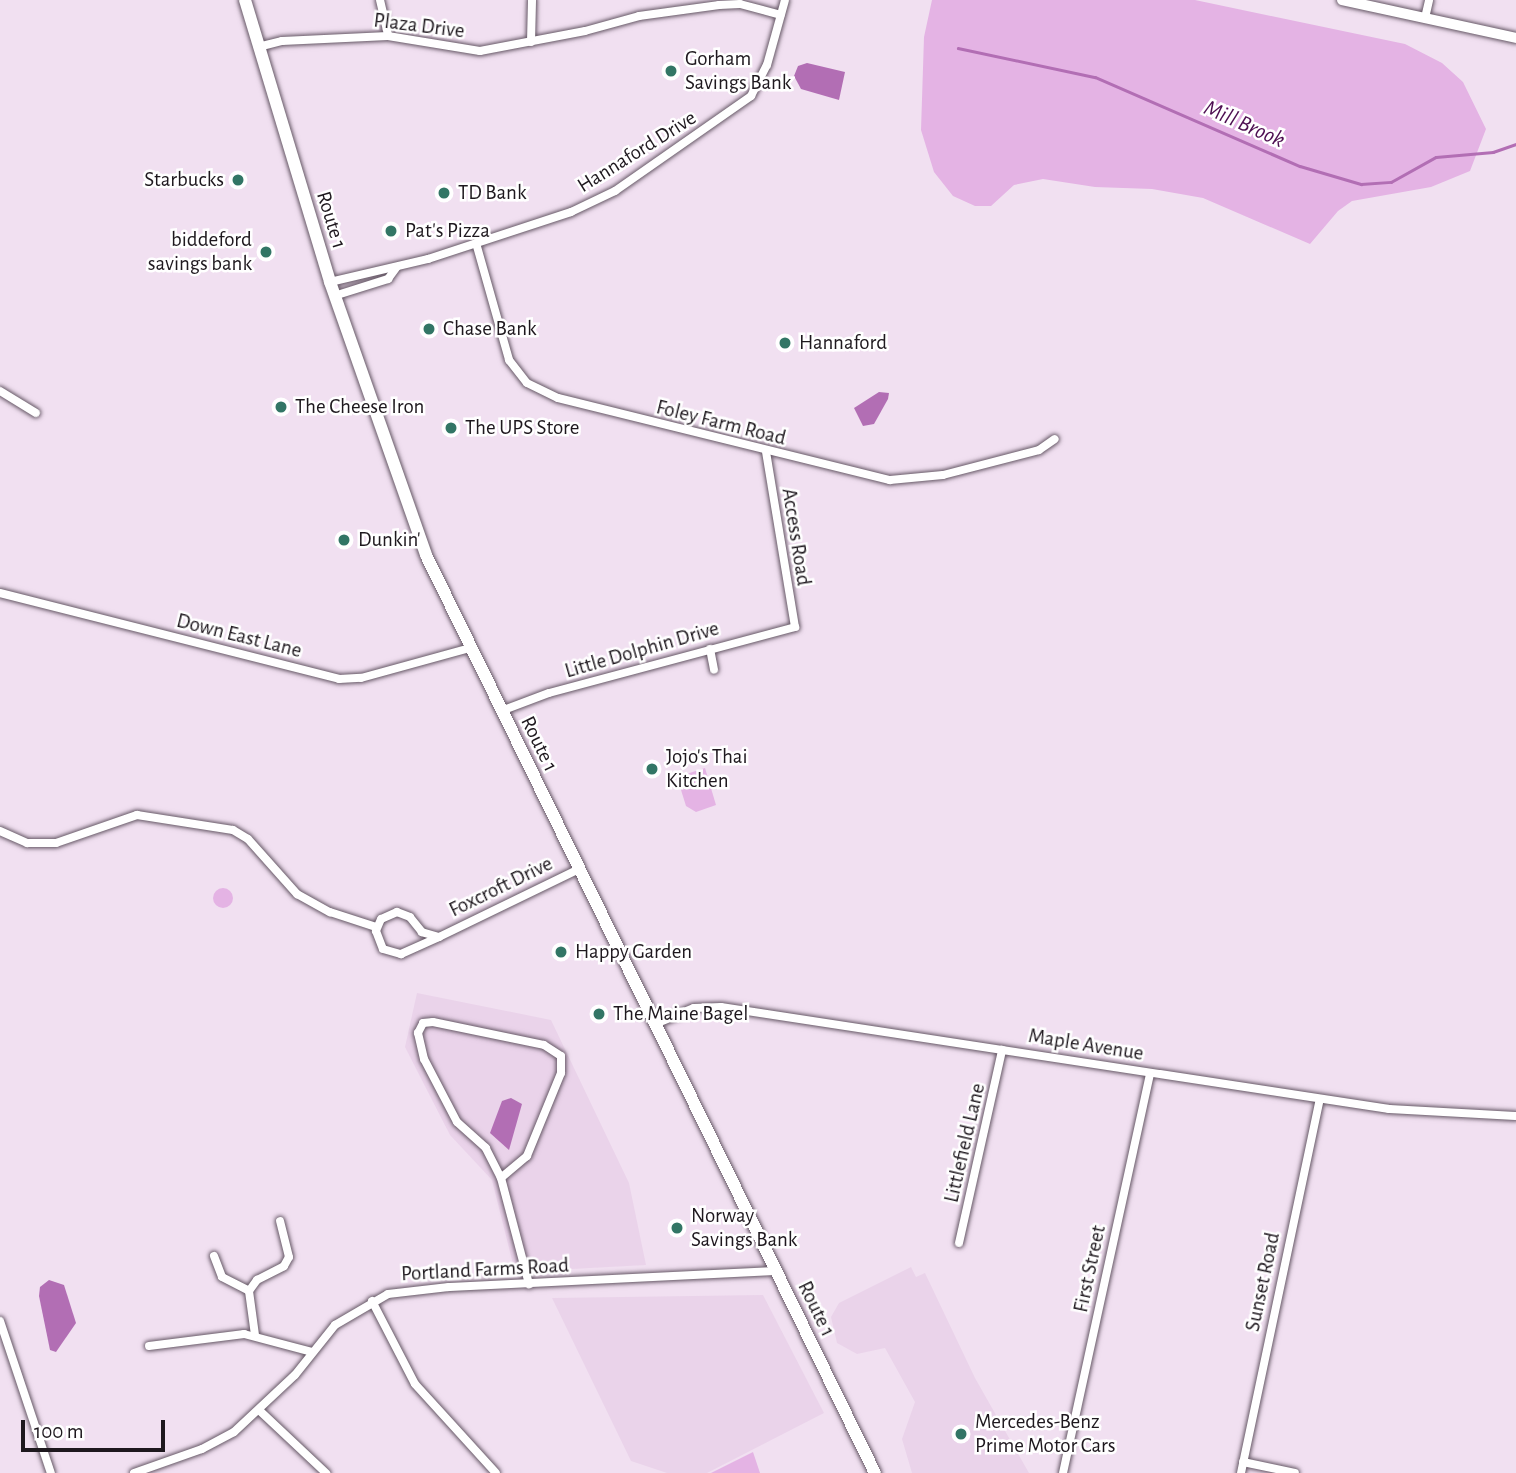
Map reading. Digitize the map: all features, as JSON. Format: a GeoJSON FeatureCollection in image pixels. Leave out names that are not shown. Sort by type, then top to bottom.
{"type":"FeatureCollection","features":[{"type":"Feature","properties":{"kind":"main road","name":"Route 1"},"geometry":{"type":"LineString","coordinates":[[245,0],[334,296],[407,507],[470,648],[875,1473]]}},
{"type":"Feature","properties":{"kind":"main road"},"geometry":{"type":"LineString","coordinates":[[1342,0],[1516,38]]}},
{"type":"Feature","properties":{"kind":"street"},"geometry":{"type":"LineString","coordinates":[[380,0],[388,36]]}},
{"type":"Feature","properties":{"kind":"street"},"geometry":{"type":"LineString","coordinates":[[531,41],[532,0]]}},
{"type":"Feature","properties":{"kind":"street","name":"Hannaford Drive"},"geometry":{"type":"LineString","coordinates":[[330,282],[396,268],[476,243],[603,197],[736,110],[762,77],[785,0]]}},
{"type":"Feature","properties":{"kind":"street"},"geometry":{"type":"LineString","coordinates":[[1425,18],[1429,0]]}},
{"type":"Feature","properties":{"kind":"street","name":"Plaza Drive"},"geometry":{"type":"LineString","coordinates":[[258,47],[282,41],[388,36],[467,51],[531,41],[639,16],[719,5],[740,4],[781,15]]}},
{"type":"Feature","properties":{"kind":"street","name":"Foley Farm Road"},"geometry":{"type":"LineString","coordinates":[[476,243],[506,352],[527,383],[569,402],[878,479],[907,481],[1039,450],[1055,439]]}},
{"type":"Feature","properties":{"kind":"street","name":"Hannaford Drive"},"geometry":{"type":"LineString","coordinates":[[334,296],[388,279],[396,268]]}},
{"type":"Feature","properties":{"kind":"street"},"geometry":{"type":"LineString","coordinates":[[0,391],[36,413]]}},
{"type":"Feature","properties":{"kind":"street","name":"Access Road"},"geometry":{"type":"LineString","coordinates":[[766,452],[794,627]]}},
{"type":"Feature","properties":{"kind":"street","name":"Down East Lane"},"geometry":{"type":"LineString","coordinates":[[0,593],[339,679],[360,678],[470,648]]}},
{"type":"Feature","properties":{"kind":"street","name":"Little Dolphin Drive"},"geometry":{"type":"LineString","coordinates":[[501,711],[794,627]]}},
{"type":"Feature","properties":{"kind":"street"},"geometry":{"type":"LineString","coordinates":[[710,649],[714,670]]}},
{"type":"Feature","properties":{"kind":"street"},"geometry":{"type":"LineString","coordinates":[[0,831],[32,843],[62,842],[136,815],[233,830],[248,839],[298,894],[330,912],[376,927]]}},
{"type":"Feature","properties":{"kind":"street","name":"Foxcroft Drive"},"geometry":{"type":"LineString","coordinates":[[439,937],[422,932],[400,912],[387,915],[376,927],[379,944],[393,954],[406,953],[439,937],[579,869]]}},
{"type":"Feature","properties":{"kind":"street","name":"Maple Avenue"},"geometry":{"type":"LineString","coordinates":[[655,1024],[694,1008],[721,1007],[1389,1109],[1516,1116]]}},
{"type":"Feature","properties":{"kind":"street"},"geometry":{"type":"LineString","coordinates":[[501,1178],[527,1156],[561,1073],[561,1056],[544,1045],[425,1022],[417,1038],[424,1059],[457,1122],[486,1148],[501,1178],[529,1284]]}},
{"type":"Feature","properties":{"kind":"street","name":"Littlefield Lane"},"geometry":{"type":"LineString","coordinates":[[959,1243],[1002,1050]]}},
{"type":"Feature","properties":{"kind":"street","name":"First Street"},"geometry":{"type":"LineString","coordinates":[[1063,1473],[1150,1073]]}},
{"type":"Feature","properties":{"kind":"street","name":"Sunset Road"},"geometry":{"type":"LineString","coordinates":[[1241,1473],[1320,1099]]}},
{"type":"Feature","properties":{"kind":"street"},"geometry":{"type":"LineString","coordinates":[[255,1335],[249,1290],[257,1280],[287,1262],[289,1247],[280,1221]]}},
{"type":"Feature","properties":{"kind":"street"},"geometry":{"type":"LineString","coordinates":[[214,1256],[222,1277],[249,1290]]}},
{"type":"Feature","properties":{"kind":"street","name":"Portland Farms Road"},"geometry":{"type":"LineString","coordinates":[[134,1473],[212,1445],[260,1411],[342,1319],[372,1301],[416,1289],[776,1270]]}},
{"type":"Feature","properties":{"kind":"street"},"geometry":{"type":"LineString","coordinates":[[372,1301],[415,1384],[496,1473]]}},
{"type":"Feature","properties":{"kind":"street"},"geometry":{"type":"LineString","coordinates":[[0,1321],[51,1473]]}},
{"type":"Feature","properties":{"kind":"street"},"geometry":{"type":"LineString","coordinates":[[149,1346],[255,1335],[312,1352]]}},
{"type":"Feature","properties":{"kind":"street"},"geometry":{"type":"LineString","coordinates":[[260,1411],[326,1473]]}},
{"type":"Feature","properties":{"kind":"street"},"geometry":{"type":"LineString","coordinates":[[1243,1462],[1295,1473]]}},
{"type":"Feature","properties":{"kind":"shaded area"},"geometry":{"type":"Polygon","coordinates":[[[932,0],[1195,0],[1405,44],[1442,63],[1463,82],[1486,129],[1470,171],[1431,187],[1352,201],[1338,211],[1310,244],[1203,198],[1152,189],[1095,187],[1043,179],[1014,185],[991,206],[975,206],[953,196],[934,172],[921,130],[924,37],[932,0]]]}},
{"type":"Feature","properties":{"kind":"shaded area"},"geometry":{"type":"Polygon","coordinates":[[[807,63],[845,72],[839,100],[801,89],[794,76],[798,66],[807,63]]]}},
{"type":"Feature","properties":{"kind":"shaded area"},"geometry":{"type":"Polygon","coordinates":[[[879,392],[889,393],[888,399],[874,424],[863,426],[854,408],[879,392]]]}},
{"type":"Feature","properties":{"kind":"shaded area"},"geometry":{"type":"Polygon","coordinates":[[[705,768],[716,805],[696,812],[686,806],[677,777],[705,768]]]}},
{"type":"Feature","properties":{"kind":"shaded area"},"geometry":{"type":"Polygon","coordinates":[[[223,888],[230,891],[233,898],[230,905],[223,908],[216,905],[213,898],[216,891],[223,888]]]}},
{"type":"Feature","properties":{"kind":"shaded area"},"geometry":{"type":"Polygon","coordinates":[[[417,993],[551,1020],[629,1183],[646,1265],[515,1272],[492,1180],[450,1135],[405,1047],[417,993]]]}},
{"type":"Feature","properties":{"kind":"shaded area"},"geometry":{"type":"Polygon","coordinates":[[[511,1098],[522,1104],[509,1150],[490,1133],[502,1101],[511,1098]]]}},
{"type":"Feature","properties":{"kind":"shaded area"},"geometry":{"type":"Polygon","coordinates":[[[911,1267],[916,1277],[925,1273],[975,1378],[1029,1473],[912,1473],[902,1439],[915,1402],[885,1348],[857,1354],[837,1343],[831,1317],[839,1303],[911,1267]]]}},
{"type":"Feature","properties":{"kind":"shaded area"},"geometry":{"type":"Polygon","coordinates":[[[49,1280],[64,1285],[76,1323],[56,1352],[50,1350],[39,1296],[40,1287],[49,1280]]]}},
{"type":"Feature","properties":{"kind":"shaded area"},"geometry":{"type":"Polygon","coordinates":[[[763,1295],[824,1413],[707,1473],[667,1473],[631,1461],[552,1298],[763,1295]]]}},
{"type":"Feature","properties":{"kind":"shaded area"},"geometry":{"type":"Polygon","coordinates":[[[753,1452],[760,1473],[711,1473],[753,1452]]]}},
{"type":"Feature","properties":{"kind":"waterway","name":"Mill Brook"},"geometry":{"type":"LineString","coordinates":[[958,48],[1095,77],[1300,166],[1361,184],[1391,182],[1436,157],[1493,152],[1516,144]]}},
{"type":"Feature","properties":{"kind":"place","name":"Gorham Savings Bank"},"geometry":{"type":"Point","coordinates":[671,71]}},
{"type":"Feature","properties":{"kind":"place","name":"Starbucks"},"geometry":{"type":"Point","coordinates":[238,180]}},
{"type":"Feature","properties":{"kind":"place","name":"TD Bank"},"geometry":{"type":"Point","coordinates":[444,193]}},
{"type":"Feature","properties":{"kind":"place","name":"Pat's Pizza"},"geometry":{"type":"Point","coordinates":[391,231]}},
{"type":"Feature","properties":{"kind":"place","name":"biddeford savings bank"},"geometry":{"type":"Point","coordinates":[266,252]}},
{"type":"Feature","properties":{"kind":"place","name":"Chase Bank"},"geometry":{"type":"Point","coordinates":[429,329]}},
{"type":"Feature","properties":{"kind":"place","name":"Hannaford"},"geometry":{"type":"Point","coordinates":[785,343]}},
{"type":"Feature","properties":{"kind":"place","name":"The Cheese Iron"},"geometry":{"type":"Point","coordinates":[281,407]}},
{"type":"Feature","properties":{"kind":"place","name":"The UPS Store"},"geometry":{"type":"Point","coordinates":[451,428]}},
{"type":"Feature","properties":{"kind":"place","name":"Dunkin'"},"geometry":{"type":"Point","coordinates":[344,540]}},
{"type":"Feature","properties":{"kind":"place","name":"Jojo's Thai Kitchen"},"geometry":{"type":"Point","coordinates":[652,769]}},
{"type":"Feature","properties":{"kind":"place","name":"Happy Garden"},"geometry":{"type":"Point","coordinates":[561,952]}},
{"type":"Feature","properties":{"kind":"place","name":"The Maine Bagel"},"geometry":{"type":"Point","coordinates":[599,1014]}},
{"type":"Feature","properties":{"kind":"place","name":"Norway Savings Bank"},"geometry":{"type":"Point","coordinates":[677,1228]}},
{"type":"Feature","properties":{"kind":"place","name":"Mercedes-Benz Prime Motor Cars"},"geometry":{"type":"Point","coordinates":[961,1434]}}]}
